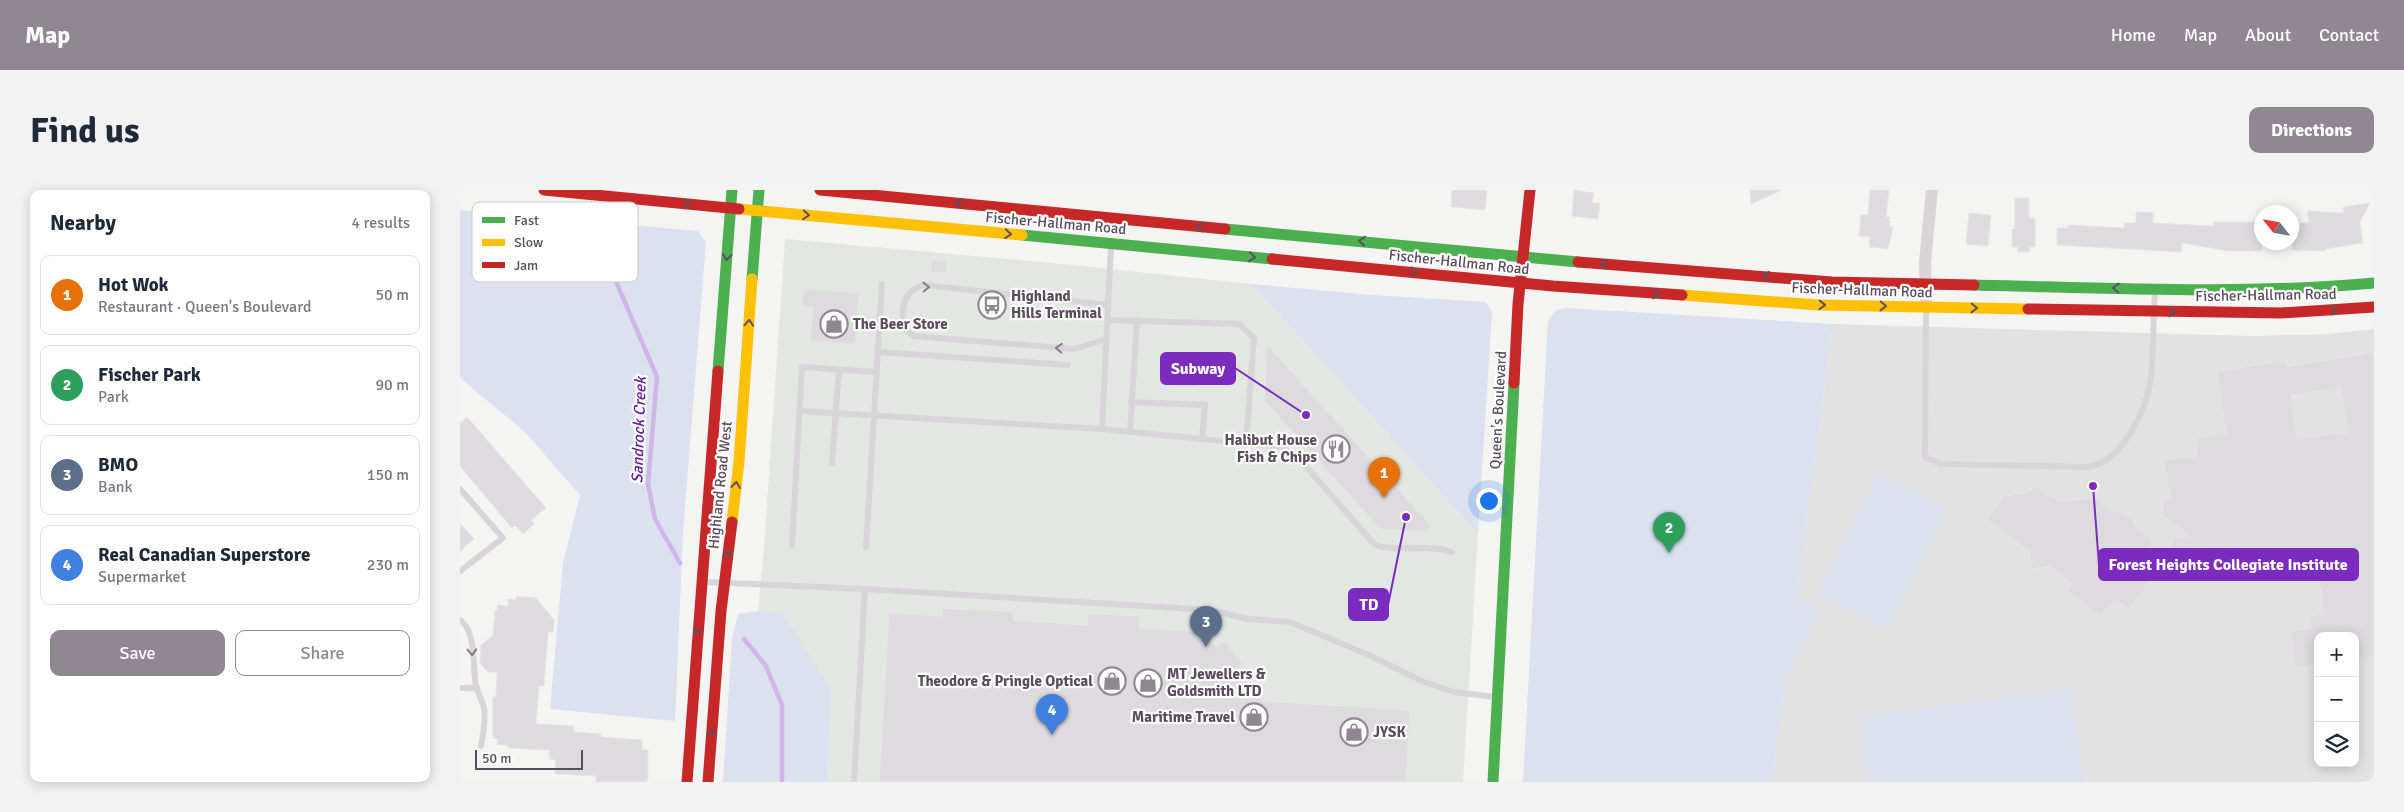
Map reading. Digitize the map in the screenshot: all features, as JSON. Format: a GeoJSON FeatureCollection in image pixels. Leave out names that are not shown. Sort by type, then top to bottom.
{"type":"FeatureCollection","features":[{"type":"Feature","properties":{"kind":"main road","name":"Fischer-Hallman Road"},"geometry":{"type":"LineString","coordinates":[[544,190],[1520,283],[1721,300],[2154,312],[2281,313],[2374,307]]}},
{"type":"Feature","properties":{"kind":"main road","name":"Highland Road West"},"geometry":{"type":"LineString","coordinates":[[687,782],[732,190]]}},
{"type":"Feature","properties":{"kind":"main road","name":"Highland Road West"},"geometry":{"type":"LineString","coordinates":[[708,782],[725,584],[739,462],[759,190]]}},
{"type":"Feature","properties":{"kind":"main road","name":"Fischer-Hallman Road"},"geometry":{"type":"LineString","coordinates":[[820,190],[908,194],[1522,256],[1832,282],[1925,286],[2156,288],[2253,292],[2310,289],[2374,282]]}},
{"type":"Feature","properties":{"kind":"main road","name":"Queen's Boulevard"},"geometry":{"type":"LineString","coordinates":[[1493,782],[1520,283],[1530,190]]}},
{"type":"Feature","properties":{"kind":"street"},"geometry":{"type":"LineString","coordinates":[[1926,307],[1925,286],[1932,190]]}},
{"type":"Feature","properties":{"kind":"lane"},"geometry":{"type":"LineString","coordinates":[[1102,429],[1112,243]]}},
{"type":"Feature","properties":{"kind":"lane"},"geometry":{"type":"LineString","coordinates":[[866,547],[882,284]]}},
{"type":"Feature","properties":{"kind":"lane"},"geometry":{"type":"LineString","coordinates":[[1107,339],[1074,349],[914,336],[905,330],[903,310],[905,298],[912,289],[923,285],[1108,305]]}},
{"type":"Feature","properties":{"kind":"lane"},"geometry":{"type":"LineString","coordinates":[[1926,307],[1925,457],[1941,464],[2074,467],[2098,465],[2127,440],[2136,424],[2151,379],[2156,288]]}},
{"type":"Feature","properties":{"kind":"lane"},"geometry":{"type":"LineString","coordinates":[[1108,320],[1239,324],[1254,338],[1246,443]]}},
{"type":"Feature","properties":{"kind":"lane"},"geometry":{"type":"LineString","coordinates":[[1130,432],[1137,320]]}},
{"type":"Feature","properties":{"kind":"lane"},"geometry":{"type":"LineString","coordinates":[[878,352],[1068,365]]}},
{"type":"Feature","properties":{"kind":"lane"},"geometry":{"type":"LineString","coordinates":[[792,545],[802,368],[876,372]]}},
{"type":"Feature","properties":{"kind":"lane"},"geometry":{"type":"LineString","coordinates":[[832,463],[839,370]]}},
{"type":"Feature","properties":{"kind":"lane"},"geometry":{"type":"LineString","coordinates":[[1132,402],[1205,405],[1202,439]]}},
{"type":"Feature","properties":{"kind":"lane"},"geometry":{"type":"LineString","coordinates":[[800,411],[1102,429],[1286,448],[1301,461],[1375,545],[1390,548],[1439,548],[1452,552]]}},
{"type":"Feature","properties":{"kind":"lane"},"geometry":{"type":"LineString","coordinates":[[460,488],[502,538],[460,571]]}},
{"type":"Feature","properties":{"kind":"lane"},"geometry":{"type":"LineString","coordinates":[[702,582],[865,589],[1211,610],[1248,619],[1290,622],[1371,656],[1424,682],[1454,692],[1497,697]]}},
{"type":"Feature","properties":{"kind":"lane"},"geometry":{"type":"LineString","coordinates":[[854,782],[865,589]]}},
{"type":"Feature","properties":{"kind":"lane"},"geometry":{"type":"LineString","coordinates":[[460,620],[467,626],[472,638],[473,666],[477,688],[484,708],[481,746]]}},
{"type":"Feature","properties":{"kind":"lane"},"geometry":{"type":"LineString","coordinates":[[460,688],[477,688]]}},
{"type":"Feature","properties":{"kind":"shaded area"},"geometry":{"type":"Polygon","coordinates":[[[460,210],[472,211],[472,282],[638,282],[638,226],[698,231],[706,242],[683,532],[675,721],[550,709],[563,563],[580,495],[525,432],[460,378],[460,210]]]}},
{"type":"Feature","properties":{"kind":"shaded area"},"geometry":{"type":"Polygon","coordinates":[[[785,239],[1063,264],[1252,284],[1478,534],[1463,782],[827,782],[831,688],[758,611],[785,239]]]}},
{"type":"Feature","properties":{"kind":"shaded area"},"geometry":{"type":"Polygon","coordinates":[[[1252,284],[1372,295],[1486,302],[1492,312],[1478,534],[1252,284]]]}},
{"type":"Feature","properties":{"kind":"shaded area"},"geometry":{"type":"Polygon","coordinates":[[[1566,308],[1833,324],[1797,596],[1821,609],[1786,679],[1772,782],[1523,782],[1548,320],[1556,310],[1566,308]]]}},
{"type":"Feature","properties":{"kind":"shaded area"},"geometry":{"type":"Polygon","coordinates":[[[1833,324],[2254,336],[2328,334],[2374,329],[2374,782],[1772,782],[1833,324]]]}},
{"type":"Feature","properties":{"kind":"shaded area"},"geometry":{"type":"Polygon","coordinates":[[[1878,474],[1947,509],[1887,630],[1817,595],[1878,474]]]}},
{"type":"Feature","properties":{"kind":"shaded area"},"geometry":{"type":"Polygon","coordinates":[[[758,611],[783,614],[831,688],[827,782],[723,782],[732,639],[738,614],[758,611]]]}},
{"type":"Feature","properties":{"kind":"shaded area"},"geometry":{"type":"Polygon","coordinates":[[[2071,689],[2084,782],[1868,782],[1860,717],[2071,689]]]}},
{"type":"Feature","properties":{"kind":"building"},"geometry":{"type":"Polygon","coordinates":[[[1452,190],[1487,190],[1485,210],[1451,207],[1452,190]]]}},
{"type":"Feature","properties":{"kind":"building"},"geometry":{"type":"Polygon","coordinates":[[[1574,190],[1594,193],[1592,203],[1600,203],[1598,219],[1572,216],[1574,190]]]}},
{"type":"Feature","properties":{"kind":"building"},"geometry":{"type":"Polygon","coordinates":[[[1750,190],[1782,190],[1751,204],[1750,190]]]}},
{"type":"Feature","properties":{"kind":"building"},"geometry":{"type":"Polygon","coordinates":[[[1870,190],[1889,190],[1886,217],[1890,217],[1889,227],[1893,227],[1888,249],[1869,247],[1870,237],[1859,236],[1861,215],[1868,215],[1870,190]]]}},
{"type":"Feature","properties":{"kind":"building"},"geometry":{"type":"Polygon","coordinates":[[[2015,198],[2029,198],[2029,218],[2035,218],[2035,247],[2029,247],[2029,252],[2018,252],[2018,247],[2012,247],[2012,229],[2015,229],[2015,198]]]}},
{"type":"Feature","properties":{"kind":"building"},"geometry":{"type":"Polygon","coordinates":[[[2370,203],[2360,222],[2363,243],[2325,249],[2325,251],[2292,250],[2299,250],[2300,223],[2309,223],[2307,211],[2344,213],[2343,207],[2370,203]]]}},
{"type":"Feature","properties":{"kind":"building"},"geometry":{"type":"Polygon","coordinates":[[[2136,212],[2153,213],[2153,223],[2214,226],[2214,222],[2254,222],[2254,250],[2262,251],[2228,251],[2182,243],[2181,252],[2057,245],[2057,228],[2068,228],[2068,225],[2124,228],[2125,223],[2136,223],[2136,212]]]}},
{"type":"Feature","properties":{"kind":"building"},"geometry":{"type":"Polygon","coordinates":[[[1969,213],[1991,215],[1988,246],[1966,244],[1969,213]]]}},
{"type":"Feature","properties":{"kind":"building"},"geometry":{"type":"Polygon","coordinates":[[[932,260],[947,261],[946,273],[931,272],[932,260]]]}},
{"type":"Feature","properties":{"kind":"building","name":"The Beer Store"},"geometry":{"type":"Polygon","coordinates":[[[804,289],[859,293],[855,344],[810,341],[813,307],[802,306],[804,289]]]}},
{"type":"Feature","properties":{"kind":"building"},"geometry":{"type":"Polygon","coordinates":[[[1267,345],[1431,526],[1424,532],[1380,529],[1264,400],[1267,345]]]}},
{"type":"Feature","properties":{"kind":"building"},"geometry":{"type":"Polygon","coordinates":[[[2374,352],[2374,656],[2359,658],[2359,632],[2314,632],[2314,665],[2295,668],[2290,631],[2311,628],[2310,616],[2324,614],[2315,554],[2177,574],[2175,566],[2160,568],[2129,609],[2115,599],[2101,617],[2067,591],[2072,584],[2050,566],[2032,569],[2030,551],[1987,519],[2004,496],[2029,493],[2034,486],[2049,497],[2050,495],[2061,502],[2095,498],[2113,512],[2119,511],[2134,521],[2134,526],[2150,537],[2152,552],[2173,549],[2172,538],[2190,536],[2164,516],[2162,506],[2170,497],[2164,460],[2198,456],[2195,438],[2226,434],[2217,371],[2286,361],[2287,367],[2374,352]],[[2341,388],[2291,395],[2297,439],[2348,432],[2341,388]]]}},
{"type":"Feature","properties":{"kind":"building"},"geometry":{"type":"Polygon","coordinates":[[[1163,358],[1198,360],[1196,387],[1161,385],[1163,358]]]}},
{"type":"Feature","properties":{"kind":"building"},"geometry":{"type":"Polygon","coordinates":[[[467,417],[546,508],[531,520],[534,524],[523,534],[515,525],[512,528],[460,466],[460,423],[467,417]]]}},
{"type":"Feature","properties":{"kind":"building"},"geometry":{"type":"Polygon","coordinates":[[[460,523],[474,539],[460,551],[460,523]]]}},
{"type":"Feature","properties":{"kind":"building"},"geometry":{"type":"Polygon","coordinates":[[[516,596],[536,598],[554,620],[553,632],[548,632],[544,686],[539,686],[536,724],[574,726],[574,732],[601,734],[601,737],[642,740],[642,750],[648,750],[648,779],[646,782],[596,782],[596,776],[555,774],[556,760],[550,759],[549,750],[508,748],[508,745],[497,745],[498,739],[493,738],[493,697],[496,697],[497,672],[488,672],[480,663],[481,645],[493,635],[495,610],[497,610],[498,605],[508,606],[508,599],[516,600],[516,596]]]}},
{"type":"Feature","properties":{"kind":"building"},"geometry":{"type":"Polygon","coordinates":[[[942,608],[1014,612],[1013,620],[1087,625],[1088,614],[1139,616],[1139,628],[1202,632],[1217,647],[1224,641],[1243,664],[1237,669],[1263,701],[1410,710],[1406,782],[879,782],[889,613],[942,616],[942,608]]]}},
{"type":"Feature","properties":{"kind":"waterway","name":"Sandrock Creek"},"geometry":{"type":"LineString","coordinates":[[616,282],[657,377],[648,484],[655,519],[680,563]]}},
{"type":"Feature","properties":{"kind":"waterway","name":"Sandrock Creek"},"geometry":{"type":"LineString","coordinates":[[744,639],[766,666],[782,705],[782,782]]}},
{"type":"Feature","properties":{"kind":"traffic: fast"},"geometry":{"type":"LineString","coordinates":[[718,371],[732,190]]}},
{"type":"Feature","properties":{"kind":"traffic: fast"},"geometry":{"type":"LineString","coordinates":[[752,279],[759,190]]}},
{"type":"Feature","properties":{"kind":"traffic: fast"},"geometry":{"type":"LineString","coordinates":[[1225,229],[1578,262]]}},
{"type":"Feature","properties":{"kind":"traffic: fast"},"geometry":{"type":"LineString","coordinates":[[1022,235],[1272,259]]}},
{"type":"Feature","properties":{"kind":"traffic: fast"},"geometry":{"type":"LineString","coordinates":[[1974,285],[2224,290],[2324,287],[2374,283]]}},
{"type":"Feature","properties":{"kind":"traffic: fast"},"geometry":{"type":"LineString","coordinates":[[1493,782],[1514,383]]}},
{"type":"Feature","properties":{"kind":"traffic: slow"},"geometry":{"type":"LineString","coordinates":[[739,209],[1022,235]]}},
{"type":"Feature","properties":{"kind":"traffic: slow"},"geometry":{"type":"LineString","coordinates":[[732,522],[739,462],[752,279]]}},
{"type":"Feature","properties":{"kind":"traffic: slow"},"geometry":{"type":"LineString","coordinates":[[1682,295],[1818,305],[2028,309]]}},
{"type":"Feature","properties":{"kind":"traffic: jam"},"geometry":{"type":"LineString","coordinates":[[544,190],[739,209]]}},
{"type":"Feature","properties":{"kind":"traffic: jam"},"geometry":{"type":"LineString","coordinates":[[820,190],[1225,229]]}},
{"type":"Feature","properties":{"kind":"traffic: jam"},"geometry":{"type":"LineString","coordinates":[[1514,383],[1518,304],[1530,190]]}},
{"type":"Feature","properties":{"kind":"traffic: jam"},"geometry":{"type":"LineString","coordinates":[[1272,259],[1553,286],[1682,295]]}},
{"type":"Feature","properties":{"kind":"traffic: jam"},"geometry":{"type":"LineString","coordinates":[[1578,262],[1832,282],[1974,285]]}},
{"type":"Feature","properties":{"kind":"traffic: jam"},"geometry":{"type":"LineString","coordinates":[[2028,309],[2281,313],[2374,307]]}},
{"type":"Feature","properties":{"kind":"traffic: jam"},"geometry":{"type":"LineString","coordinates":[[687,782],[718,371]]}},
{"type":"Feature","properties":{"kind":"traffic: jam"},"geometry":{"type":"LineString","coordinates":[[708,782],[721,611],[732,522]]}},
{"type":"Feature","properties":{"kind":"place","name":"Highland Hills Terminal"},"geometry":{"type":"Point","coordinates":[992,305]}},
{"type":"Feature","properties":{"kind":"place","name":"The Beer Store"},"geometry":{"type":"Point","coordinates":[834,324]}},
{"type":"Feature","properties":{"kind":"place","name":"Subway"},"geometry":{"type":"Point","coordinates":[1306,415]}},
{"type":"Feature","properties":{"kind":"place","name":"Halibut House Fish & Chips"},"geometry":{"type":"Point","coordinates":[1336,449]}},
{"type":"Feature","properties":{"kind":"place","name":"Forest Heights Collegiate Institute"},"geometry":{"type":"Point","coordinates":[2093,486]}},
{"type":"Feature","properties":{"kind":"place","name":"Hot Wok"},"geometry":{"type":"Point","coordinates":[1384,498]}},
{"type":"Feature","properties":{"kind":"place","name":"TD"},"geometry":{"type":"Point","coordinates":[1406,517]}},
{"type":"Feature","properties":{"kind":"place","name":"Fischer Park"},"geometry":{"type":"Point","coordinates":[1669,553]}},
{"type":"Feature","properties":{"kind":"place","name":"BMO"},"geometry":{"type":"Point","coordinates":[1206,647]}},
{"type":"Feature","properties":{"kind":"place","name":"Theodore & Pringle Optical"},"geometry":{"type":"Point","coordinates":[1112,681]}},
{"type":"Feature","properties":{"kind":"place","name":"MT Jewellers & Goldsmith LTD"},"geometry":{"type":"Point","coordinates":[1148,683]}},
{"type":"Feature","properties":{"kind":"place","name":"Maritime Travel"},"geometry":{"type":"Point","coordinates":[1254,717]}},
{"type":"Feature","properties":{"kind":"place","name":"JYSK"},"geometry":{"type":"Point","coordinates":[1354,732]}},
{"type":"Feature","properties":{"kind":"place","name":"Real Canadian Superstore"},"geometry":{"type":"Point","coordinates":[1052,735]}}]}
